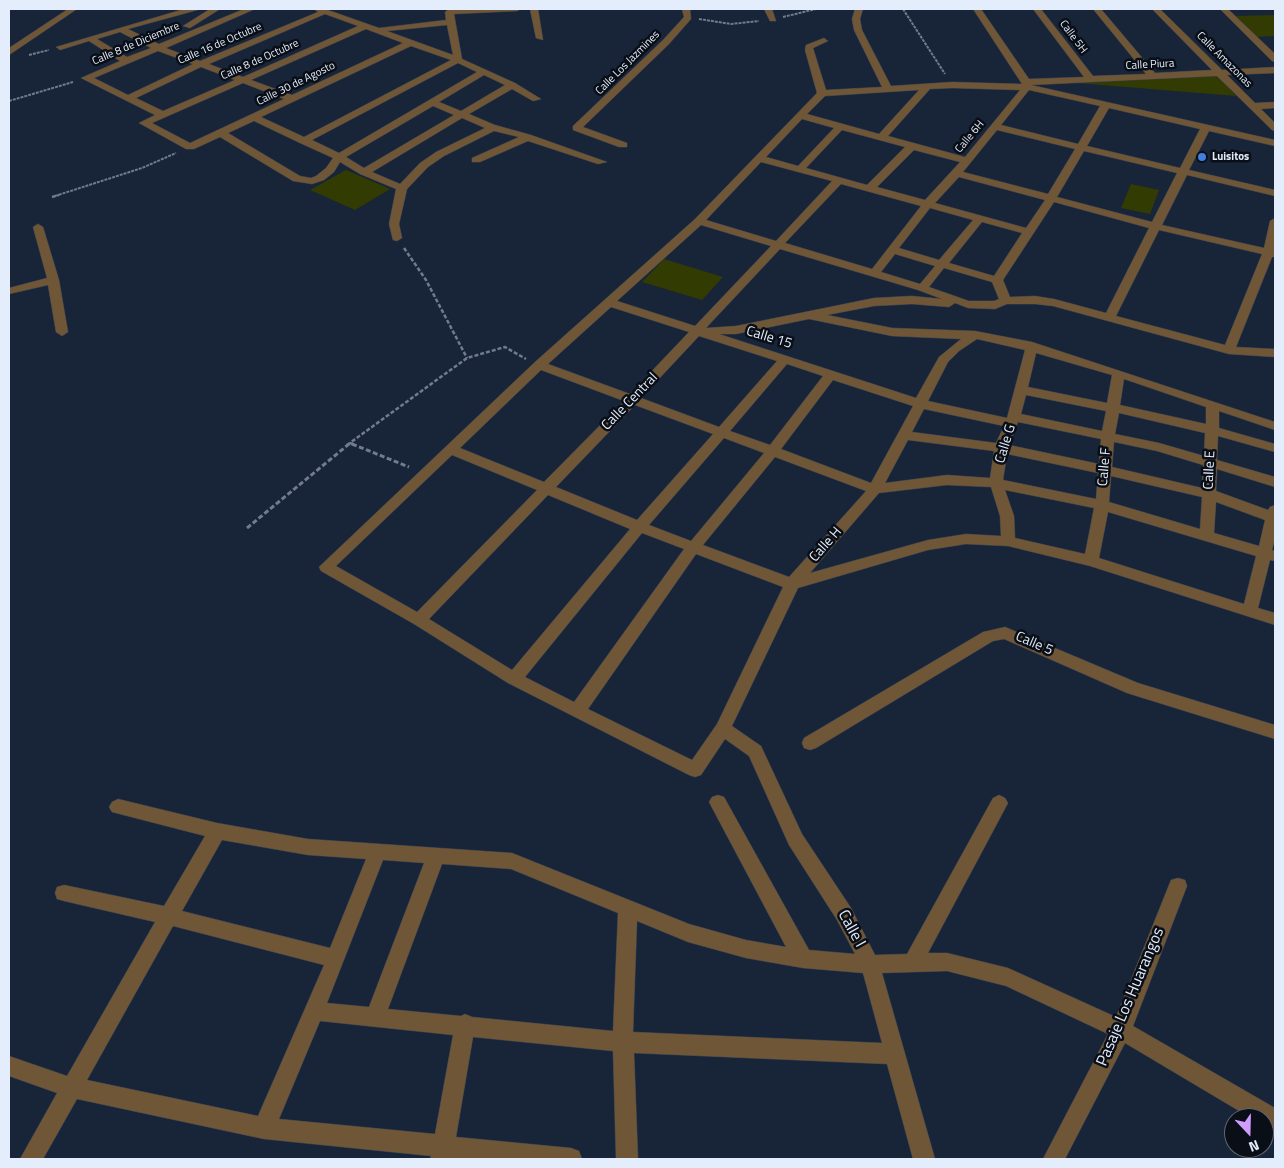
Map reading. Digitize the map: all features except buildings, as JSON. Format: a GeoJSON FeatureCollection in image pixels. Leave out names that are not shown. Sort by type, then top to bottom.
{"type":"FeatureCollection","features":[{"type":"Feature","properties":{"kind":"street"},"geometry":{"type":"LineString","coordinates":[[9,52],[73,9]]}},
{"type":"Feature","properties":{"kind":"street"},"geometry":{"type":"LineString","coordinates":[[60,47],[197,9]]}},
{"type":"Feature","properties":{"kind":"street"},"geometry":{"type":"LineString","coordinates":[[159,48],[176,33],[216,9]]}},
{"type":"Feature","properties":{"kind":"street","name":"Calle 8 de Diciembre"},"geometry":{"type":"LineString","coordinates":[[86,78],[251,9]]}},
{"type":"Feature","properties":{"kind":"street"},"geometry":{"type":"LineString","coordinates":[[458,60],[449,10],[517,9]]}},
{"type":"Feature","properties":{"kind":"street"},"geometry":{"type":"LineString","coordinates":[[534,9],[540,38]]}},
{"type":"Feature","properties":{"kind":"street"},"geometry":{"type":"LineString","coordinates":[[768,9],[773,19]]}},
{"type":"Feature","properties":{"kind":"street"},"geometry":{"type":"LineString","coordinates":[[859,9],[856,19],[858,30],[888,89]]}},
{"type":"Feature","properties":{"kind":"street"},"geometry":{"type":"LineString","coordinates":[[977,9],[1026,84]]}},
{"type":"Feature","properties":{"kind":"street","name":"Calle 5H"},"geometry":{"type":"LineString","coordinates":[[1038,9],[1091,79]]}},
{"type":"Feature","properties":{"kind":"street"},"geometry":{"type":"LineString","coordinates":[[1096,9],[1153,76]]}},
{"type":"Feature","properties":{"kind":"street","name":"Calle Amazonas"},"geometry":{"type":"LineString","coordinates":[[1156,9],[1275,128]]}},
{"type":"Feature","properties":{"kind":"street"},"geometry":{"type":"LineString","coordinates":[[1224,9],[1275,58]]}},
{"type":"Feature","properties":{"kind":"street"},"geometry":{"type":"LineString","coordinates":[[321,10],[458,60],[512,85],[536,99]]}},
{"type":"Feature","properties":{"kind":"street","name":"Calle 16 de Octubre"},"geometry":{"type":"LineString","coordinates":[[127,99],[321,10]]}},
{"type":"Feature","properties":{"kind":"street","name":"Calle Los Jazmines"},"geometry":{"type":"LineString","coordinates":[[623,145],[576,128],[666,42],[687,13]]}},
{"type":"Feature","properties":{"kind":"street"},"geometry":{"type":"LineString","coordinates":[[377,30],[451,22]]}},
{"type":"Feature","properties":{"kind":"street","name":"Calle 8 de Octubre"},"geometry":{"type":"LineString","coordinates":[[190,147],[144,123],[366,26]]}},
{"type":"Feature","properties":{"kind":"street"},"geometry":{"type":"LineString","coordinates":[[121,29],[159,48],[244,78],[291,98]]}},
{"type":"Feature","properties":{"kind":"street"},"geometry":{"type":"LineString","coordinates":[[90,38],[127,61]]}},
{"type":"Feature","properties":{"kind":"street"},"geometry":{"type":"LineString","coordinates":[[822,93],[809,47],[824,41]]}},
{"type":"Feature","properties":{"kind":"street","name":"Calle 30 de Agosto"},"geometry":{"type":"LineString","coordinates":[[190,147],[412,42]]}},
{"type":"Feature","properties":{"kind":"street"},"geometry":{"type":"LineString","coordinates":[[303,141],[458,60]]}},
{"type":"Feature","properties":{"kind":"street","name":"Calle Piura"},"geometry":{"type":"LineString","coordinates":[[1026,84],[1275,70]]}},
{"type":"Feature","properties":{"kind":"street"},"geometry":{"type":"LineString","coordinates":[[221,133],[303,181],[320,178],[330,170],[339,157],[482,72]]}},
{"type":"Feature","properties":{"kind":"street"},"geometry":{"type":"LineString","coordinates":[[86,78],[163,115]]}},
{"type":"Feature","properties":{"kind":"street"},"geometry":{"type":"LineString","coordinates":[[831,374],[772,452],[693,548],[577,711],[514,678],[419,620],[326,567],[539,365],[699,221],[758,158],[802,116],[822,93],[952,85],[1026,84],[1106,105],[1273,142]]}},
{"type":"Feature","properties":{"kind":"street","name":"Calle 6H"},"geometry":{"type":"LineString","coordinates":[[874,274],[927,205],[957,173],[995,127],[1026,84]]}},
{"type":"Feature","properties":{"kind":"street"},"geometry":{"type":"LineString","coordinates":[[364,172],[464,115],[512,85]]}},
{"type":"Feature","properties":{"kind":"street"},"geometry":{"type":"LineString","coordinates":[[882,137],[927,87]]}},
{"type":"Feature","properties":{"kind":"street"},"geometry":{"type":"LineString","coordinates":[[432,102],[493,128],[528,137],[602,162]]}},
{"type":"Feature","properties":{"kind":"street"},"geometry":{"type":"LineString","coordinates":[[997,280],[1051,198],[1106,105]]}},
{"type":"Feature","properties":{"kind":"street"},"geometry":{"type":"LineString","coordinates":[[1254,106],[1275,105]]}},
{"type":"Feature","properties":{"kind":"street"},"geometry":{"type":"LineString","coordinates":[[802,116],[967,161]]}},
{"type":"Feature","properties":{"kind":"street"},"geometry":{"type":"LineString","coordinates":[[254,117],[339,157],[364,172],[402,188]]}},
{"type":"Feature","properties":{"kind":"street"},"geometry":{"type":"LineString","coordinates":[[800,169],[840,127]]}},
{"type":"Feature","properties":{"kind":"street"},"geometry":{"type":"LineString","coordinates":[[995,127],[1275,193]]}},
{"type":"Feature","properties":{"kind":"street"},"geometry":{"type":"LineString","coordinates":[[1109,318],[1154,226],[1184,173],[1206,127]]}},
{"type":"Feature","properties":{"kind":"street"},"geometry":{"type":"LineString","coordinates":[[397,238],[394,224],[402,188],[424,166],[440,154],[493,128]]}},
{"type":"Feature","properties":{"kind":"street"},"geometry":{"type":"LineString","coordinates":[[476,160],[528,137]]}},
{"type":"Feature","properties":{"kind":"street"},"geometry":{"type":"LineString","coordinates":[[869,189],[913,145]]}},
{"type":"Feature","properties":{"kind":"street"},"geometry":{"type":"LineString","coordinates":[[758,158],[1029,232]]}},
{"type":"Feature","properties":{"kind":"street"},"geometry":{"type":"LineString","coordinates":[[957,173],[1154,226],[1272,254]]}},
{"type":"Feature","properties":{"kind":"street","name":"Calle Central"},"geometry":{"type":"LineString","coordinates":[[419,620],[632,400],[838,181]]}},
{"type":"Feature","properties":{"kind":"street"},"geometry":{"type":"LineString","coordinates":[[922,288],[979,219]]}},
{"type":"Feature","properties":{"kind":"street"},"geometry":{"type":"LineString","coordinates":[[699,221],[922,288],[968,304]]}},
{"type":"Feature","properties":{"kind":"street"},"geometry":{"type":"LineString","coordinates":[[1229,350],[1272,254],[1275,221]]}},
{"type":"Feature","properties":{"kind":"street"},"geometry":{"type":"LineString","coordinates":[[38,227],[53,280],[62,332]]}},
{"type":"Feature","properties":{"kind":"street"},"geometry":{"type":"LineString","coordinates":[[893,250],[997,280]]}},
{"type":"Feature","properties":{"kind":"street"},"geometry":{"type":"LineString","coordinates":[[9,291],[53,280]]}},
{"type":"Feature","properties":{"kind":"street"},"geometry":{"type":"LineString","coordinates":[[997,280],[1006,301]]}},
{"type":"Feature","properties":{"kind":"street"},"geometry":{"type":"LineString","coordinates":[[696,331],[736,330],[874,302],[912,300],[995,305],[1006,301],[1035,300],[1054,303],[1229,350],[1275,353]]}},
{"type":"Feature","properties":{"kind":"street","name":"Calle 15"},"geometry":{"type":"LineString","coordinates":[[608,302],[785,358],[920,404],[1108,437],[1210,462],[1275,482]]}},
{"type":"Feature","properties":{"kind":"street"},"geometry":{"type":"LineString","coordinates":[[808,315],[892,332],[933,336],[975,335],[1032,346],[1119,373],[1275,426]]}},
{"type":"Feature","properties":{"kind":"street","name":"Calle H"},"geometry":{"type":"LineString","coordinates":[[577,711],[695,770],[723,728],[792,584],[875,488],[906,435],[943,360],[955,348],[975,335]]}},
{"type":"Feature","properties":{"kind":"street","name":"Calle G"},"geometry":{"type":"LineString","coordinates":[[1008,541],[1007,516],[996,483],[1001,448],[1012,420],[1032,346]]}},
{"type":"Feature","properties":{"kind":"street"},"geometry":{"type":"LineString","coordinates":[[514,678],[639,527],[785,358]]}},
{"type":"Feature","properties":{"kind":"street"},"geometry":{"type":"LineString","coordinates":[[539,365],[772,452],[875,488],[947,480],[996,483],[1102,506],[1207,534],[1270,554]]}},
{"type":"Feature","properties":{"kind":"street","name":"Calle F"},"geometry":{"type":"LineString","coordinates":[[1091,561],[1102,506],[1108,437],[1119,373]]}},
{"type":"Feature","properties":{"kind":"street"},"geometry":{"type":"LineString","coordinates":[[1021,390],[1212,429],[1275,448]]}},
{"type":"Feature","properties":{"kind":"street","name":"Calle E"},"geometry":{"type":"LineString","coordinates":[[1207,534],[1213,405]]}},
{"type":"Feature","properties":{"kind":"street"},"geometry":{"type":"LineString","coordinates":[[906,435],[1001,448],[1105,469],[1209,494],[1274,515],[1270,554],[1250,611]]}},
{"type":"Feature","properties":{"kind":"street"},"geometry":{"type":"LineString","coordinates":[[450,449],[639,527],[792,584],[928,546],[966,538],[1008,541],[1091,561],[1275,619]]}},
{"type":"Feature","properties":{"kind":"street","name":"Calle 5"},"geometry":{"type":"LineString","coordinates":[[810,743],[989,636],[1006,633],[1134,688],[1241,723],[1275,732]]}},
{"type":"Feature","properties":{"kind":"street","name":"Calle I"},"geometry":{"type":"LineString","coordinates":[[723,728],[755,751],[795,839],[844,914],[870,964],[924,1159]]}},
{"type":"Feature","properties":{"kind":"street"},"geometry":{"type":"LineString","coordinates":[[718,802],[803,959]]}},
{"type":"Feature","properties":{"kind":"street"},"geometry":{"type":"LineString","coordinates":[[912,963],[999,803]]}},
{"type":"Feature","properties":{"kind":"street"},"geometry":{"type":"LineString","coordinates":[[118,807],[216,831],[308,847],[377,853],[512,860],[688,933],[746,949],[803,959],[870,964],[947,962],[1008,977],[1121,1030],[1275,1120]]}},
{"type":"Feature","properties":{"kind":"street"},"geometry":{"type":"LineString","coordinates":[[31,1159],[216,831]]}},
{"type":"Feature","properties":{"kind":"street"},"geometry":{"type":"LineString","coordinates":[[264,1128],[336,959],[377,853]]}},
{"type":"Feature","properties":{"kind":"street"},"geometry":{"type":"LineString","coordinates":[[375,1018],[436,855]]}},
{"type":"Feature","properties":{"kind":"street","name":"Pasaje Los Huarangos"},"geometry":{"type":"LineString","coordinates":[[1054,1159],[1121,1030],[1178,886]]}},
{"type":"Feature","properties":{"kind":"street"},"geometry":{"type":"LineString","coordinates":[[64,893],[168,916],[336,959]]}},
{"type":"Feature","properties":{"kind":"street"},"geometry":{"type":"LineString","coordinates":[[626,1159],[623,1042],[628,908]]}},
{"type":"Feature","properties":{"kind":"street"},"geometry":{"type":"LineString","coordinates":[[314,1011],[375,1018],[464,1024],[623,1042],[894,1054]]}},
{"type":"Feature","properties":{"kind":"street"},"geometry":{"type":"LineString","coordinates":[[441,1152],[464,1024]]}},
{"type":"Feature","properties":{"kind":"street"},"geometry":{"type":"LineString","coordinates":[[9,1066],[70,1087],[264,1128],[441,1152],[571,1159]]}},
{"type":"Feature","properties":{"kind":"path"},"geometry":{"type":"LineString","coordinates":[[687,13],[731,24],[773,19],[816,9]]}},
{"type":"Feature","properties":{"kind":"path"},"geometry":{"type":"LineString","coordinates":[[903,9],[952,85]]}},
{"type":"Feature","properties":{"kind":"path"},"geometry":{"type":"LineString","coordinates":[[26,56],[60,47]]}},
{"type":"Feature","properties":{"kind":"path"},"geometry":{"type":"LineString","coordinates":[[9,101],[86,78]]}},
{"type":"Feature","properties":{"kind":"path"},"geometry":{"type":"LineString","coordinates":[[52,197],[142,168],[190,147]]}},
{"type":"Feature","properties":{"kind":"path"},"geometry":{"type":"LineString","coordinates":[[397,238],[426,280],[467,358]]}},
{"type":"Feature","properties":{"kind":"path"},"geometry":{"type":"LineString","coordinates":[[246,528],[350,443],[467,358],[505,347],[539,365]]}},
{"type":"Feature","properties":{"kind":"path"},"geometry":{"type":"LineString","coordinates":[[350,443],[425,474]]}},
{"type":"Feature","properties":{"kind":"green space"},"geometry":{"type":"Polygon","coordinates":[[[1275,15],[1275,36],[1257,37],[1236,16],[1275,15]]]}},
{"type":"Feature","properties":{"kind":"green space"},"geometry":{"type":"Polygon","coordinates":[[[1219,76],[1236,96],[1077,83],[1219,76]]]}},
{"type":"Feature","properties":{"kind":"green space"},"geometry":{"type":"Polygon","coordinates":[[[346,170],[390,189],[355,210],[310,190],[346,170]]]}},
{"type":"Feature","properties":{"kind":"green space"},"geometry":{"type":"Polygon","coordinates":[[[1131,184],[1159,190],[1150,214],[1121,208],[1131,184]]]}},
{"type":"Feature","properties":{"kind":"green space"},"geometry":{"type":"Polygon","coordinates":[[[664,259],[723,277],[702,300],[642,282],[664,259]]]}},
{"type":"Feature","properties":{"kind":"place","name":"Luisitos"},"geometry":{"type":"Point","coordinates":[1202,157]}}]}
